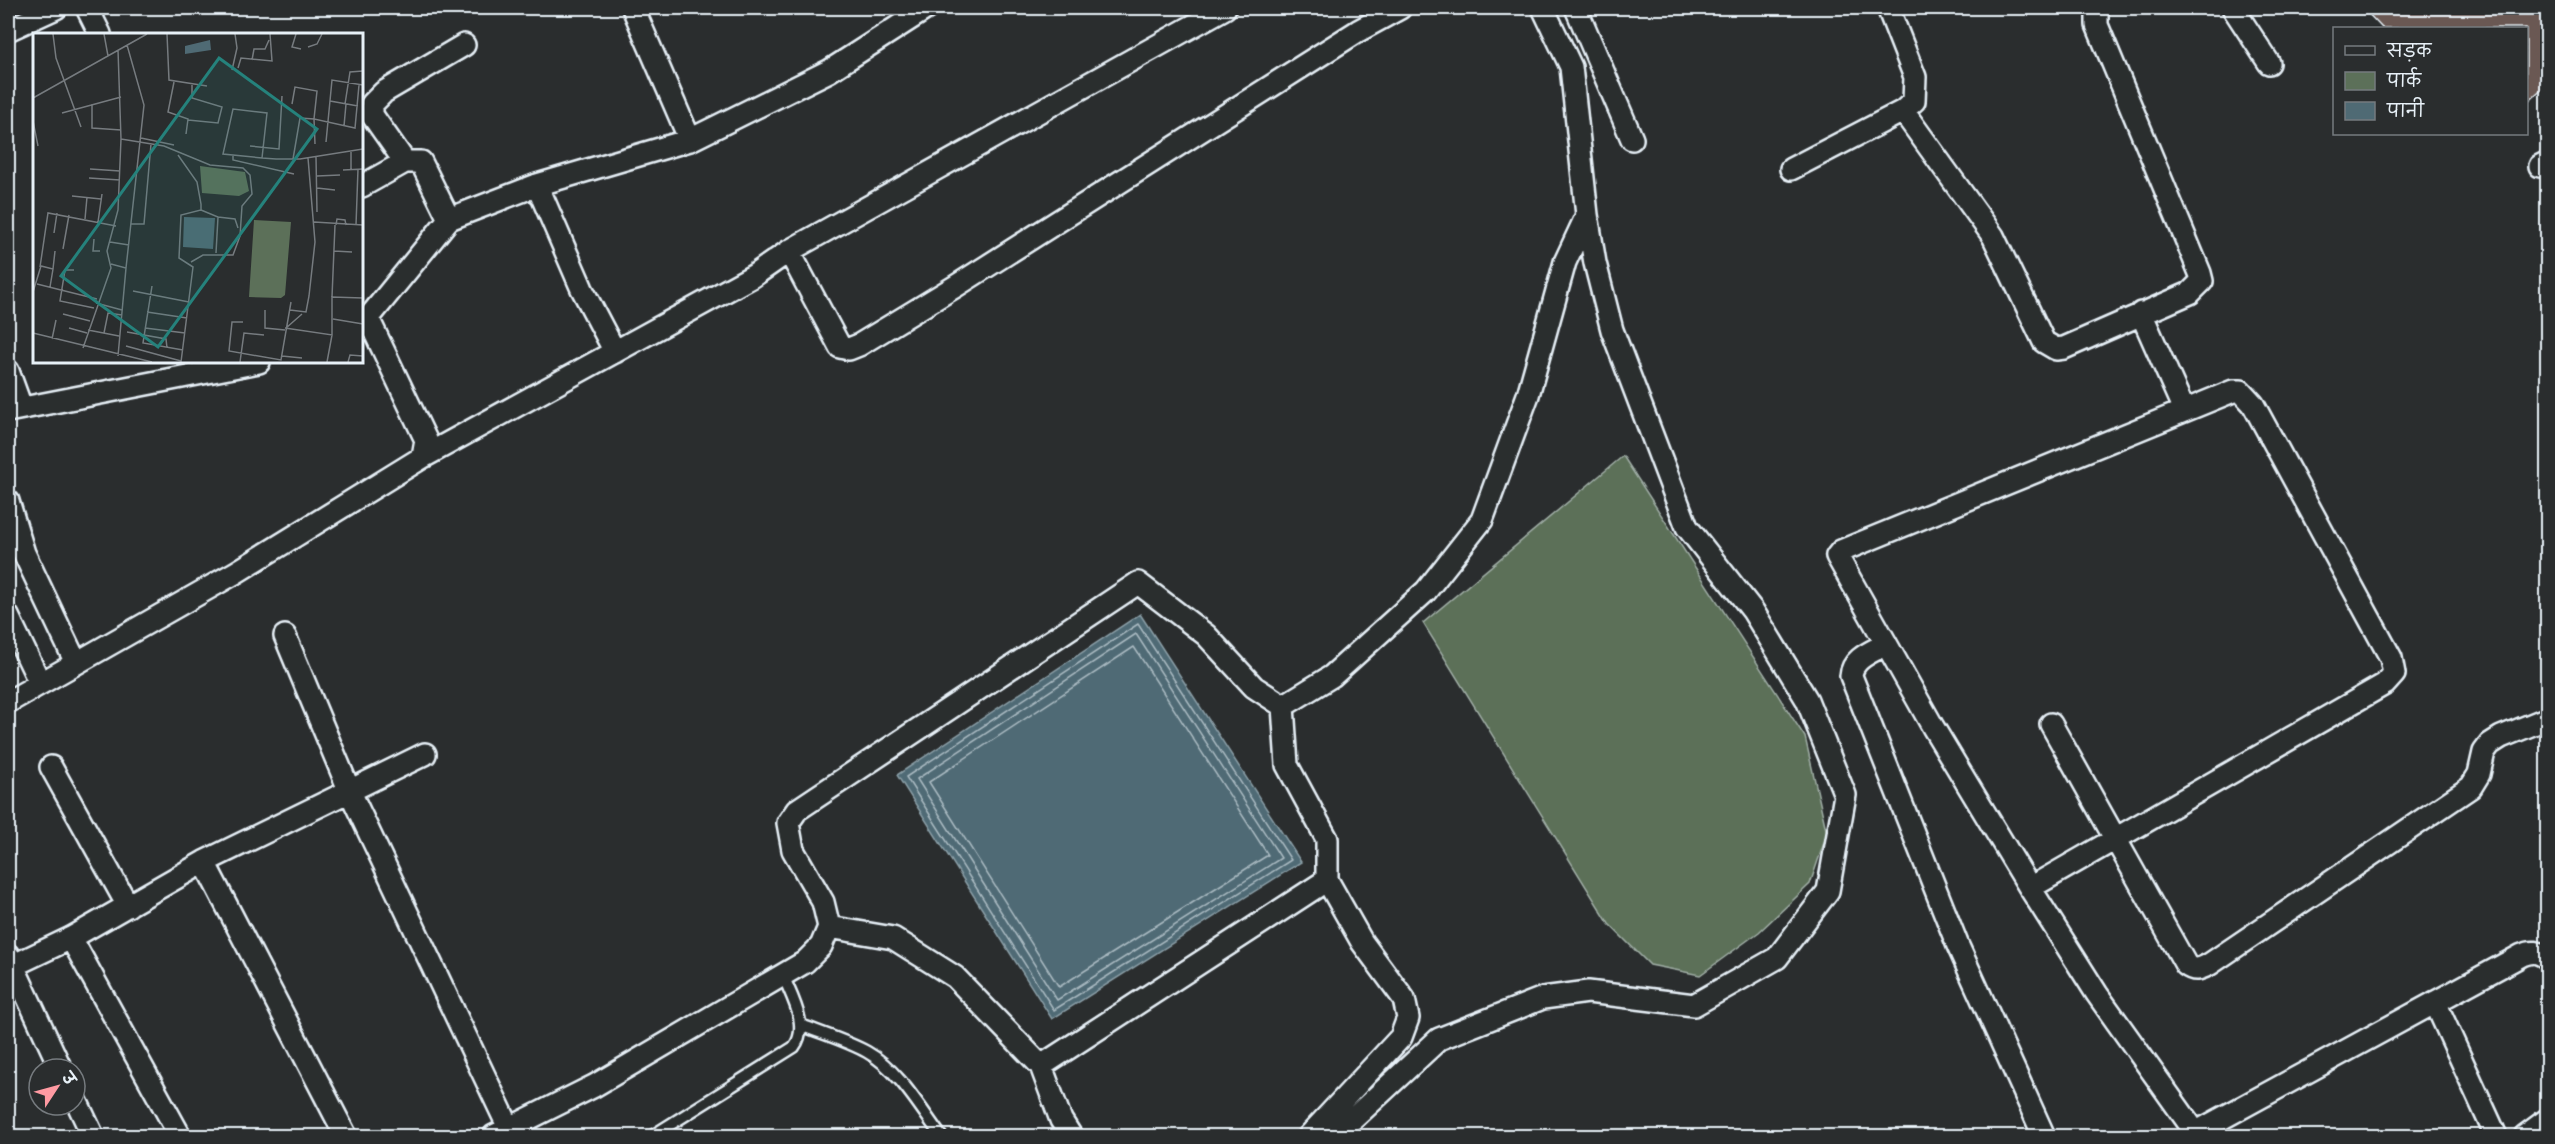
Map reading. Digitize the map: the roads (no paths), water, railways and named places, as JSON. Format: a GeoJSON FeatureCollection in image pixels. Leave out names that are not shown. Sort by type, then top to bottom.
{"type":"FeatureCollection","features":[{"type":"Feature","properties":{"kind":"street"},"geometry":{"type":"LineString","coordinates":[[8,30],[56,8]]}},
{"type":"Feature","properties":{"kind":"street"},"geometry":{"type":"LineString","coordinates":[[87,8],[100,33]]}},
{"type":"Feature","properties":{"kind":"street"},"geometry":{"type":"LineString","coordinates":[[633,8],[690,140]]}},
{"type":"Feature","properties":{"kind":"street"},"geometry":{"type":"LineString","coordinates":[[423,457],[426,440],[365,322],[449,219],[537,185],[690,140],[829,71],[927,8]]}},
{"type":"Feature","properties":{"kind":"street"},"geometry":{"type":"LineString","coordinates":[[8,702],[235,573],[423,457],[753,276],[789,251],[1226,8]]}},
{"type":"Feature","properties":{"kind":"street"},"geometry":{"type":"LineString","coordinates":[[789,251],[840,347],[849,349],[956,286],[1358,31],[1400,8]]}},
{"type":"Feature","properties":{"kind":"street"},"geometry":{"type":"LineString","coordinates":[[1329,1137],[1354,1118],[1439,1040],[1543,998],[1588,992],[1694,1005],[1777,958],[1828,891],[1845,795],[1807,700],[1753,611],[1687,527],[1612,330],[1595,263],[1587,215],[1571,67],[1543,8]]}},
{"type":"Feature","properties":{"kind":"street"},"geometry":{"type":"LineString","coordinates":[[1576,8],[1632,139]]}},
{"type":"Feature","properties":{"kind":"street"},"geometry":{"type":"LineString","coordinates":[[1791,169],[1903,111],[1914,102],[1915,77],[1888,8]]}},
{"type":"Feature","properties":{"kind":"street"},"geometry":{"type":"LineString","coordinates":[[1903,111],[1993,236],[2044,342],[2050,347],[2064,348],[2190,293],[2202,281],[2097,25],[2097,8]]}},
{"type":"Feature","properties":{"kind":"street"},"geometry":{"type":"LineString","coordinates":[[2233,8],[2269,63]]}},
{"type":"Feature","properties":{"kind":"street"},"geometry":{"type":"LineString","coordinates":[[405,162],[367,118],[374,100],[464,45]]}},
{"type":"Feature","properties":{"kind":"street"},"geometry":{"type":"LineString","coordinates":[[363,185],[405,162],[421,162],[449,219]]}},
{"type":"Feature","properties":{"kind":"street"},"geometry":{"type":"LineString","coordinates":[[537,185],[582,289],[615,352]]}},
{"type":"Feature","properties":{"kind":"street"},"geometry":{"type":"LineString","coordinates":[[1283,706],[1332,676],[1426,591],[1482,520],[1528,395],[1565,262],[1587,215]]}},
{"type":"Feature","properties":{"kind":"street"},"geometry":{"type":"LineString","coordinates":[[2141,313],[2184,410]]}},
{"type":"Feature","properties":{"kind":"street"},"geometry":{"type":"LineString","coordinates":[[8,371],[14,409],[254,363]]}},
{"type":"Feature","properties":{"kind":"street"},"geometry":{"type":"LineString","coordinates":[[2030,888],[2385,684],[2394,674],[2391,658],[2248,397],[2241,391],[2233,391],[2184,410],[1840,551],[1837,556],[1839,562],[2030,888],[2097,994],[2196,1135],[2530,952],[2541,953],[2547,959]]}},
{"type":"Feature","properties":{"kind":"street"},"geometry":{"type":"LineString","coordinates":[[8,501],[24,553],[76,663]]}},
{"type":"Feature","properties":{"kind":"street"},"geometry":{"type":"LineString","coordinates":[[285,636],[350,792],[501,1132],[594,1086],[805,962],[822,946],[830,927],[823,902],[793,850],[788,823],[797,810],[1138,583],[1206,636],[1254,687],[1283,706]]}},
{"type":"Feature","properties":{"kind":"street"},"geometry":{"type":"LineString","coordinates":[[8,616],[40,683]]}},
{"type":"Feature","properties":{"kind":"street"},"geometry":{"type":"LineString","coordinates":[[1886,644],[1859,659],[1852,667],[1851,676],[1958,946],[2044,1137]]}},
{"type":"Feature","properties":{"kind":"street"},"geometry":{"type":"LineString","coordinates":[[1283,706],[1287,765],[1327,839],[1327,880],[1362,942],[1404,999],[1408,1018],[1401,1037],[1309,1137]]}},
{"type":"Feature","properties":{"kind":"street"},"geometry":{"type":"LineString","coordinates":[[2051,724],[2186,965],[2192,970],[2199,969],[2471,787],[2480,774],[2484,752],[2490,744],[2500,737],[2547,718]]}},
{"type":"Feature","properties":{"kind":"street"},"geometry":{"type":"LineString","coordinates":[[55,1057],[9,963],[70,938],[204,862],[425,754]]}},
{"type":"Feature","properties":{"kind":"street"},"geometry":{"type":"LineString","coordinates":[[51,767],[128,906]]}},
{"type":"Feature","properties":{"kind":"street"},"geometry":{"type":"LineString","coordinates":[[204,862],[346,1137]]}},
{"type":"Feature","properties":{"kind":"street"},"geometry":{"type":"LineString","coordinates":[[1041,1066],[1327,880]]}},
{"type":"Feature","properties":{"kind":"street"},"geometry":{"type":"LineString","coordinates":[[830,927],[893,938],[955,977],[1041,1066],[1061,1120],[1071,1137]]}},
{"type":"Feature","properties":{"kind":"street"},"geometry":{"type":"LineString","coordinates":[[70,938],[180,1137]]}},
{"type":"Feature","properties":{"kind":"street"},"geometry":{"type":"LineString","coordinates":[[2435,1002],[2496,1137]]}},
{"type":"Feature","properties":{"kind":"street"},"geometry":{"type":"LineString","coordinates":[[84,1117],[93,1137]]}},
{"type":"Feature","properties":{"kind":"street"},"geometry":{"type":"LineString","coordinates":[[2525,1137],[2547,1119]]}},
{"type":"Feature","properties":{"kind":"lane"},"geometry":{"type":"LineString","coordinates":[[652,1137],[794,1047],[800,1039],[801,1025],[783,975]]}},
{"type":"Feature","properties":{"kind":"lane"},"geometry":{"type":"LineString","coordinates":[[801,1025],[867,1051],[880,1060],[894,1073],[941,1137]]}},
{"type":"Feature","properties":{"kind":"water"},"geometry":{"type":"Polygon","coordinates":[[[1140,614],[1301,862],[1052,1019],[897,775],[1140,614]]]}}]}
